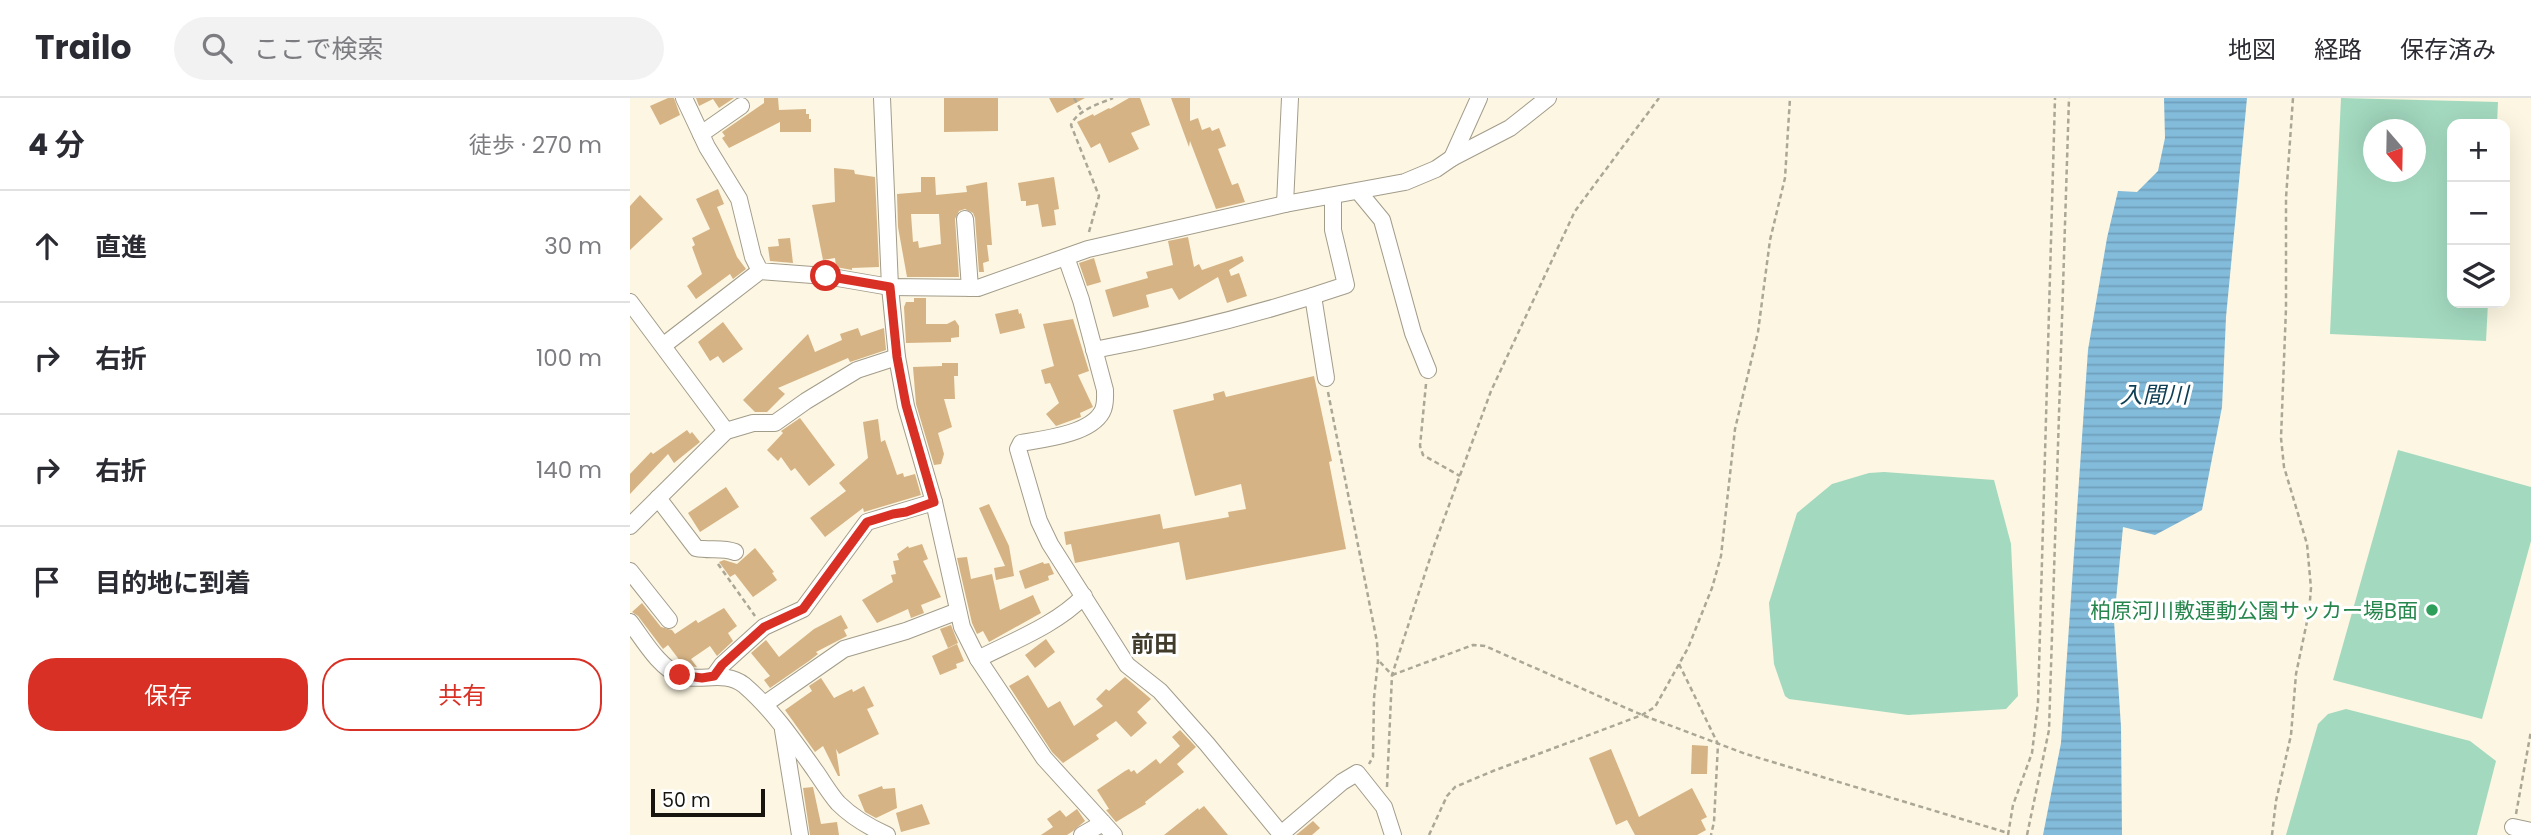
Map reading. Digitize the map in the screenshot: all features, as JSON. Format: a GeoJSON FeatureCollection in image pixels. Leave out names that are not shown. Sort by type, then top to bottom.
{"type":"FeatureCollection","features":[{"type":"Feature","properties":{"kind":"street"},"geometry":{"type":"LineString","coordinates":[[684,98],[701,134],[739,199],[753,257],[760,271]]}},
{"type":"Feature","properties":{"kind":"street"},"geometry":{"type":"LineString","coordinates":[[882,98],[890,287],[897,357],[909,418],[934,502],[962,627],[1013,716],[1044,758],[1108,829]]}},
{"type":"Feature","properties":{"kind":"street"},"geometry":{"type":"LineString","coordinates":[[1285,204],[1290,98]]}},
{"type":"Feature","properties":{"kind":"street"},"geometry":{"type":"LineString","coordinates":[[1452,158],[1479,98]]}},
{"type":"Feature","properties":{"kind":"street"},"geometry":{"type":"LineString","coordinates":[[664,345],[760,271],[826,276],[890,287],[970,288],[996,283],[1088,249],[1285,204],[1405,182],[1436,169],[1510,128],[1548,98]]}},
{"type":"Feature","properties":{"kind":"street"},"geometry":{"type":"LineString","coordinates":[[701,134],[741,106]]}},
{"type":"Feature","properties":{"kind":"street"},"geometry":{"type":"LineString","coordinates":[[1358,191],[1382,220],[1413,333],[1427,370]]}},
{"type":"Feature","properties":{"kind":"street"},"geometry":{"type":"LineString","coordinates":[[1094,350],[1154,339],[1346,285],[1333,230],[1333,196]]}},
{"type":"Feature","properties":{"kind":"street"},"geometry":{"type":"LineString","coordinates":[[965,219],[970,288]]}},
{"type":"Feature","properties":{"kind":"street"},"geometry":{"type":"LineString","coordinates":[[1066,257],[1081,300],[1105,390],[1105,404],[1094,421],[1058,437],[1021,443],[1018,449],[1039,521],[1050,544],[1127,665],[1160,691],[1208,744],[1281,834],[1342,782],[1357,773],[1384,807],[1393,835]]}},
{"type":"Feature","properties":{"kind":"street"},"geometry":{"type":"LineString","coordinates":[[1313,296],[1326,378]]}},
{"type":"Feature","properties":{"kind":"street"},"geometry":{"type":"LineString","coordinates":[[630,302],[726,431]]}},
{"type":"Feature","properties":{"kind":"street"},"geometry":{"type":"LineString","coordinates":[[630,526],[726,431],[753,423],[775,422],[857,370],[897,357]]}},
{"type":"Feature","properties":{"kind":"street"},"geometry":{"type":"LineString","coordinates":[[658,498],[695,548],[724,548],[735,552]]}},
{"type":"Feature","properties":{"kind":"street"},"geometry":{"type":"LineString","coordinates":[[714,676],[722,665],[764,627],[803,609],[867,522],[934,502]]}},
{"type":"Feature","properties":{"kind":"street"},"geometry":{"type":"LineString","coordinates":[[630,571],[669,620]]}},
{"type":"Feature","properties":{"kind":"street"},"geometry":{"type":"LineString","coordinates":[[978,659],[1029,633],[1075,605],[1084,596]]}},
{"type":"Feature","properties":{"kind":"street"},"geometry":{"type":"LineString","coordinates":[[765,704],[844,649],[905,631],[958,611]]}},
{"type":"Feature","properties":{"kind":"street"},"geometry":{"type":"LineString","coordinates":[[630,622],[662,662],[680,675],[702,678],[714,676],[740,682],[765,704],[782,724],[838,802],[859,821],[887,835]]}},
{"type":"Feature","properties":{"kind":"street"},"geometry":{"type":"LineString","coordinates":[[782,724],[800,835]]}},
{"type":"Feature","properties":{"kind":"street"},"geometry":{"type":"LineString","coordinates":[[2513,827],[2531,831]]}},
{"type":"Feature","properties":{"kind":"street"},"geometry":{"type":"LineString","coordinates":[[1082,835],[1108,829]]}},
{"type":"Feature","properties":{"kind":"path"},"geometry":{"type":"LineString","coordinates":[[1074,98],[1082,112]]}},
{"type":"Feature","properties":{"kind":"path"},"geometry":{"type":"LineString","coordinates":[[1088,249],[1089,227],[1098,196],[1072,125],[1074,118],[1082,112],[1113,98]]}},
{"type":"Feature","properties":{"kind":"path"},"geometry":{"type":"LineString","coordinates":[[1384,807],[1392,675],[1434,546],[1491,390],[1575,211],[1660,98]]}},
{"type":"Feature","properties":{"kind":"path"},"geometry":{"type":"LineString","coordinates":[[1430,835],[1447,796],[1455,787],[1642,715],[1655,707],[1688,648],[1712,588],[1721,556],[1735,429],[1758,332],[1770,240],[1785,178],[1790,98]]}},
{"type":"Feature","properties":{"kind":"path"},"geometry":{"type":"LineString","coordinates":[[1392,675],[1473,645],[1485,646],[1642,715],[1718,744],[2008,834],[2013,805],[2032,753],[2038,703],[2055,98]]}},
{"type":"Feature","properties":{"kind":"path"},"geometry":{"type":"LineString","coordinates":[[2026,835],[2049,730],[2069,98]]}},
{"type":"Feature","properties":{"kind":"path"},"geometry":{"type":"LineString","coordinates":[[2272,835],[2277,792],[2291,735],[2296,674],[2309,612],[2311,588],[2306,544],[2287,477],[2281,438],[2286,308],[2286,198],[2294,98]]}},
{"type":"Feature","properties":{"kind":"path"},"geometry":{"type":"LineString","coordinates":[[1427,370],[1420,446],[1423,454],[1460,476]]}},
{"type":"Feature","properties":{"kind":"path"},"geometry":{"type":"LineString","coordinates":[[1326,378],[1377,642],[1373,757],[1369,765],[1357,773]]}},
{"type":"Feature","properties":{"kind":"path"},"geometry":{"type":"LineString","coordinates":[[708,550],[764,627]]}},
{"type":"Feature","properties":{"kind":"path"},"geometry":{"type":"LineString","coordinates":[[1378,661],[1392,675]]}},
{"type":"Feature","properties":{"kind":"path"},"geometry":{"type":"LineString","coordinates":[[1679,664],[1718,744],[1711,835]]}},
{"type":"Feature","properties":{"kind":"path"},"geometry":{"type":"LineString","coordinates":[[2513,827],[2531,731]]}},
{"type":"Feature","properties":{"kind":"green space"},"geometry":{"type":"Polygon","coordinates":[[[2341,98],[2498,102],[2497,119],[2447,119],[2447,308],[2488,308],[2486,341],[2330,334],[2341,98]]]}},
{"type":"Feature","properties":{"kind":"green space","name":"柏原河川敷運動公園サッカー場B面"},"geometry":{"type":"Polygon","coordinates":[[[2398,450],[2531,487],[2531,541],[2482,719],[2333,680],[2398,450]]]}},
{"type":"Feature","properties":{"kind":"green space"},"geometry":{"type":"Polygon","coordinates":[[[1869,473],[1994,480],[2011,544],[2018,696],[2006,709],[1908,715],[1789,699],[1785,696],[1774,664],[1769,603],[1797,513],[1832,484],[1869,473]]]}},
{"type":"Feature","properties":{"kind":"green space"},"geometry":{"type":"Polygon","coordinates":[[[2346,709],[2470,741],[2496,761],[2477,835],[2286,835],[2318,724],[2328,714],[2346,709]]]}},
{"type":"Feature","properties":{"kind":"water","name":"入間川"},"geometry":{"type":"Polygon","coordinates":[[[2164,98],[2247,98],[2226,317],[2222,407],[2202,510],[2155,535],[2123,527],[2114,621],[2121,727],[2122,835],[2043,835],[2061,743],[2088,350],[2118,191],[2137,192],[2158,171],[2165,138],[2164,98]]]}},
{"type":"Feature","properties":{"kind":"building"},"geometry":{"type":"Polygon","coordinates":[[[674,98],[680,115],[660,125],[650,106],[674,98]]]}},
{"type":"Feature","properties":{"kind":"building"},"geometry":{"type":"Polygon","coordinates":[[[696,98],[734,98],[719,108],[713,99],[699,106],[696,98]]]}},
{"type":"Feature","properties":{"kind":"building"},"geometry":{"type":"Polygon","coordinates":[[[764,98],[778,98],[779,110],[806,109],[806,114],[809,114],[811,119],[811,132],[780,132],[780,122],[729,148],[722,138],[725,136],[722,132],[764,103],[764,98]]]}},
{"type":"Feature","properties":{"kind":"building"},"geometry":{"type":"Polygon","coordinates":[[[944,98],[998,98],[998,131],[944,132],[944,98]]]}},
{"type":"Feature","properties":{"kind":"building"},"geometry":{"type":"Polygon","coordinates":[[[1049,98],[1085,98],[1057,113],[1049,98]]]}},
{"type":"Feature","properties":{"kind":"building"},"geometry":{"type":"Polygon","coordinates":[[[1129,98],[1140,98],[1150,125],[1131,133],[1139,149],[1109,163],[1100,143],[1091,148],[1077,122],[1129,98]]]}},
{"type":"Feature","properties":{"kind":"building"},"geometry":{"type":"Polygon","coordinates":[[[1171,98],[1190,98],[1190,121],[1198,118],[1202,130],[1210,127],[1212,131],[1219,128],[1226,146],[1218,149],[1232,185],[1238,183],[1245,202],[1216,209],[1171,98]]]}},
{"type":"Feature","properties":{"kind":"building"},"geometry":{"type":"Polygon","coordinates":[[[834,168],[854,170],[855,174],[875,177],[879,267],[852,270],[836,267],[835,258],[823,260],[812,205],[835,202],[834,168]]]}},
{"type":"Feature","properties":{"kind":"building"},"geometry":{"type":"Polygon","coordinates":[[[921,177],[935,177],[936,195],[967,192],[966,186],[987,182],[992,245],[987,245],[989,261],[983,263],[984,272],[979,272],[975,218],[973,213],[965,209],[959,211],[955,219],[959,277],[907,277],[898,227],[897,194],[921,192],[921,177]],[[911,214],[913,242],[918,241],[919,248],[941,244],[939,214],[911,214]]]}},
{"type":"Feature","properties":{"kind":"building"},"geometry":{"type":"Polygon","coordinates":[[[1054,177],[1059,209],[1054,210],[1056,225],[1042,227],[1038,204],[1026,206],[1026,201],[1021,201],[1018,183],[1054,177]]]}},
{"type":"Feature","properties":{"kind":"building"},"geometry":{"type":"Polygon","coordinates":[[[718,189],[724,204],[717,207],[737,257],[746,269],[733,279],[730,274],[696,299],[687,286],[702,274],[692,247],[695,245],[692,238],[710,229],[696,199],[718,189]]]}},
{"type":"Feature","properties":{"kind":"building"},"geometry":{"type":"Polygon","coordinates":[[[640,195],[663,219],[630,250],[630,206],[640,195]]]}},
{"type":"Feature","properties":{"kind":"building"},"geometry":{"type":"Polygon","coordinates":[[[1188,237],[1194,267],[1199,264],[1202,270],[1242,256],[1244,261],[1229,270],[1231,276],[1239,273],[1247,296],[1227,303],[1218,277],[1179,300],[1172,288],[1146,295],[1149,307],[1113,317],[1105,290],[1148,278],[1146,272],[1173,265],[1168,241],[1188,237]]]}},
{"type":"Feature","properties":{"kind":"building"},"geometry":{"type":"Polygon","coordinates":[[[790,238],[793,263],[770,261],[768,247],[779,246],[778,239],[790,238]]]}},
{"type":"Feature","properties":{"kind":"building"},"geometry":{"type":"Polygon","coordinates":[[[1094,258],[1101,282],[1087,286],[1079,263],[1094,258]]]}},
{"type":"Feature","properties":{"kind":"building"},"geometry":{"type":"Polygon","coordinates":[[[914,298],[926,298],[926,324],[947,324],[955,320],[959,326],[959,337],[951,338],[951,342],[906,343],[904,307],[906,302],[914,302],[914,298]]]}},
{"type":"Feature","properties":{"kind":"building"},"geometry":{"type":"Polygon","coordinates":[[[1018,309],[1025,328],[1000,334],[995,314],[1018,309]]]}},
{"type":"Feature","properties":{"kind":"building"},"geometry":{"type":"Polygon","coordinates":[[[1073,319],[1089,371],[1078,375],[1093,407],[1080,413],[1081,417],[1056,426],[1046,414],[1059,403],[1050,383],[1045,384],[1041,370],[1054,366],[1043,324],[1073,319]]]}},
{"type":"Feature","properties":{"kind":"building"},"geometry":{"type":"Polygon","coordinates":[[[723,322],[743,349],[723,363],[718,356],[710,361],[698,342],[723,322]]]}},
{"type":"Feature","properties":{"kind":"building"},"geometry":{"type":"Polygon","coordinates":[[[858,328],[861,336],[884,328],[886,350],[850,362],[848,358],[778,388],[785,394],[767,412],[755,412],[743,400],[808,334],[815,352],[842,340],[840,334],[858,328]]]}},
{"type":"Feature","properties":{"kind":"building"},"geometry":{"type":"Polygon","coordinates":[[[942,363],[958,363],[958,376],[954,376],[955,399],[944,399],[952,427],[938,433],[944,454],[941,464],[934,465],[916,404],[913,367],[942,366],[942,363]]]}},
{"type":"Feature","properties":{"kind":"building"},"geometry":{"type":"Polygon","coordinates":[[[1314,376],[1332,461],[1329,462],[1346,549],[1186,580],[1179,542],[1075,563],[1071,544],[1066,545],[1064,532],[1160,514],[1163,529],[1229,517],[1228,512],[1246,509],[1241,484],[1195,496],[1173,410],[1214,400],[1213,394],[1224,391],[1226,397],[1314,376]]]}},
{"type":"Feature","properties":{"kind":"building"},"geometry":{"type":"Polygon","coordinates":[[[800,418],[835,465],[809,486],[795,468],[791,471],[781,457],[778,461],[767,450],[783,433],[781,431],[800,418]]]}},
{"type":"Feature","properties":{"kind":"building"},"geometry":{"type":"Polygon","coordinates":[[[878,419],[881,442],[885,440],[897,475],[903,473],[904,477],[915,474],[921,495],[864,512],[863,508],[825,537],[810,518],[846,491],[839,483],[868,458],[863,422],[878,419]]]}},
{"type":"Feature","properties":{"kind":"building"},"geometry":{"type":"Polygon","coordinates":[[[687,430],[700,442],[674,463],[668,454],[630,494],[630,474],[651,452],[653,454],[687,430]]]}},
{"type":"Feature","properties":{"kind":"building"},"geometry":{"type":"Polygon","coordinates":[[[726,487],[739,507],[700,532],[688,513],[726,487]]]}},
{"type":"Feature","properties":{"kind":"building"},"geometry":{"type":"Polygon","coordinates":[[[989,504],[1009,546],[1014,576],[996,580],[994,568],[1005,566],[979,508],[989,504]]]}},
{"type":"Feature","properties":{"kind":"building"},"geometry":{"type":"Polygon","coordinates":[[[922,544],[928,559],[923,561],[941,597],[921,605],[924,613],[911,618],[908,609],[877,623],[862,600],[893,582],[891,575],[896,574],[893,561],[899,560],[897,554],[908,546],[909,548],[922,544]]]}},
{"type":"Feature","properties":{"kind":"building"},"geometry":{"type":"Polygon","coordinates":[[[755,548],[777,580],[753,597],[735,574],[730,577],[719,562],[724,560],[737,564],[755,548]]]}},
{"type":"Feature","properties":{"kind":"building"},"geometry":{"type":"Polygon","coordinates":[[[967,557],[971,579],[992,574],[1000,610],[1033,595],[1041,613],[989,642],[983,631],[977,634],[957,558],[967,557]]]}},
{"type":"Feature","properties":{"kind":"building"},"geometry":{"type":"Polygon","coordinates":[[[1043,562],[1049,563],[1054,574],[1048,576],[1049,580],[1025,589],[1019,571],[1043,562]]]}},
{"type":"Feature","properties":{"kind":"building"},"geometry":{"type":"Polygon","coordinates":[[[642,603],[661,627],[672,630],[675,634],[696,620],[698,623],[724,608],[737,626],[728,633],[733,641],[717,656],[710,646],[691,659],[697,667],[684,666],[668,645],[663,649],[632,612],[642,603]]]}},
{"type":"Feature","properties":{"kind":"building"},"geometry":{"type":"Polygon","coordinates":[[[841,615],[848,628],[844,630],[847,636],[816,652],[818,654],[770,688],[764,680],[770,676],[751,653],[766,640],[779,657],[814,629],[841,615]]]}},
{"type":"Feature","properties":{"kind":"building"},"geometry":{"type":"Polygon","coordinates":[[[951,625],[958,643],[948,648],[940,629],[951,625]]]}},
{"type":"Feature","properties":{"kind":"building"},"geometry":{"type":"Polygon","coordinates":[[[1046,639],[1055,652],[1035,668],[1025,655],[1046,639]]]}},
{"type":"Feature","properties":{"kind":"building"},"geometry":{"type":"Polygon","coordinates":[[[957,644],[964,661],[956,664],[957,668],[940,675],[932,656],[957,644]]]}},
{"type":"Feature","properties":{"kind":"building"},"geometry":{"type":"Polygon","coordinates":[[[1028,675],[1048,708],[1060,701],[1074,726],[1103,706],[1096,699],[1125,677],[1151,699],[1137,712],[1147,723],[1131,737],[1116,721],[1096,735],[1099,739],[1063,763],[1052,752],[1009,686],[1028,675]]]}},
{"type":"Feature","properties":{"kind":"building"},"geometry":{"type":"Polygon","coordinates":[[[821,678],[834,698],[864,686],[874,706],[867,709],[879,734],[839,754],[836,749],[840,776],[823,746],[815,752],[785,710],[812,691],[809,686],[821,678]]]}},
{"type":"Feature","properties":{"kind":"building"},"geometry":{"type":"Polygon","coordinates":[[[1180,730],[1196,747],[1177,764],[1184,772],[1145,802],[1146,804],[1116,822],[1106,810],[1109,809],[1097,790],[1129,769],[1137,774],[1156,759],[1160,764],[1180,746],[1172,737],[1180,730]]]}},
{"type":"Feature","properties":{"kind":"building"},"geometry":{"type":"Polygon","coordinates":[[[1692,745],[1708,746],[1707,774],[1691,774],[1692,745]]]}},
{"type":"Feature","properties":{"kind":"building"},"geometry":{"type":"Polygon","coordinates":[[[1611,749],[1639,817],[1692,788],[1707,817],[1701,820],[1706,830],[1697,835],[1635,835],[1627,820],[1616,825],[1589,758],[1611,749]]]}},
{"type":"Feature","properties":{"kind":"building"},"geometry":{"type":"Polygon","coordinates":[[[882,786],[883,789],[895,788],[897,808],[876,818],[865,812],[858,795],[882,786]]]}},
{"type":"Feature","properties":{"kind":"building"},"geometry":{"type":"Polygon","coordinates":[[[813,787],[821,824],[837,822],[839,835],[810,835],[803,788],[813,787]]]}},
{"type":"Feature","properties":{"kind":"building"},"geometry":{"type":"Polygon","coordinates":[[[922,804],[930,824],[901,832],[896,813],[922,804]]]}},
{"type":"Feature","properties":{"kind":"building"},"geometry":{"type":"Polygon","coordinates":[[[1204,806],[1228,835],[1164,835],[1198,808],[1199,810],[1204,806]]]}},
{"type":"Feature","properties":{"kind":"building"},"geometry":{"type":"Polygon","coordinates":[[[1077,809],[1085,821],[1073,831],[1067,835],[1041,835],[1053,827],[1047,819],[1060,810],[1066,817],[1077,809]]]}},
{"type":"Feature","properties":{"kind":"building"},"geometry":{"type":"Polygon","coordinates":[[[1313,821],[1320,828],[1312,835],[1296,835],[1313,821]]]}},
{"type":"Feature","properties":{"kind":"place","name":"柏原河川敷運動公園サッカー場B面"},"geometry":{"type":"Point","coordinates":[2432,610]}},
{"type":"Feature","properties":{"kind":"district","name":"前田"},"geometry":{"type":"Point","coordinates":[1154,644]}},
{"type":"Feature","properties":{"kind":"route"},"geometry":{"type":"LineString","coordinates":[[680,675],[702,678],[714,676],[722,665],[764,627],[803,609],[867,522],[934,502],[906,405],[897,357],[890,287],[826,276]]}}]}
